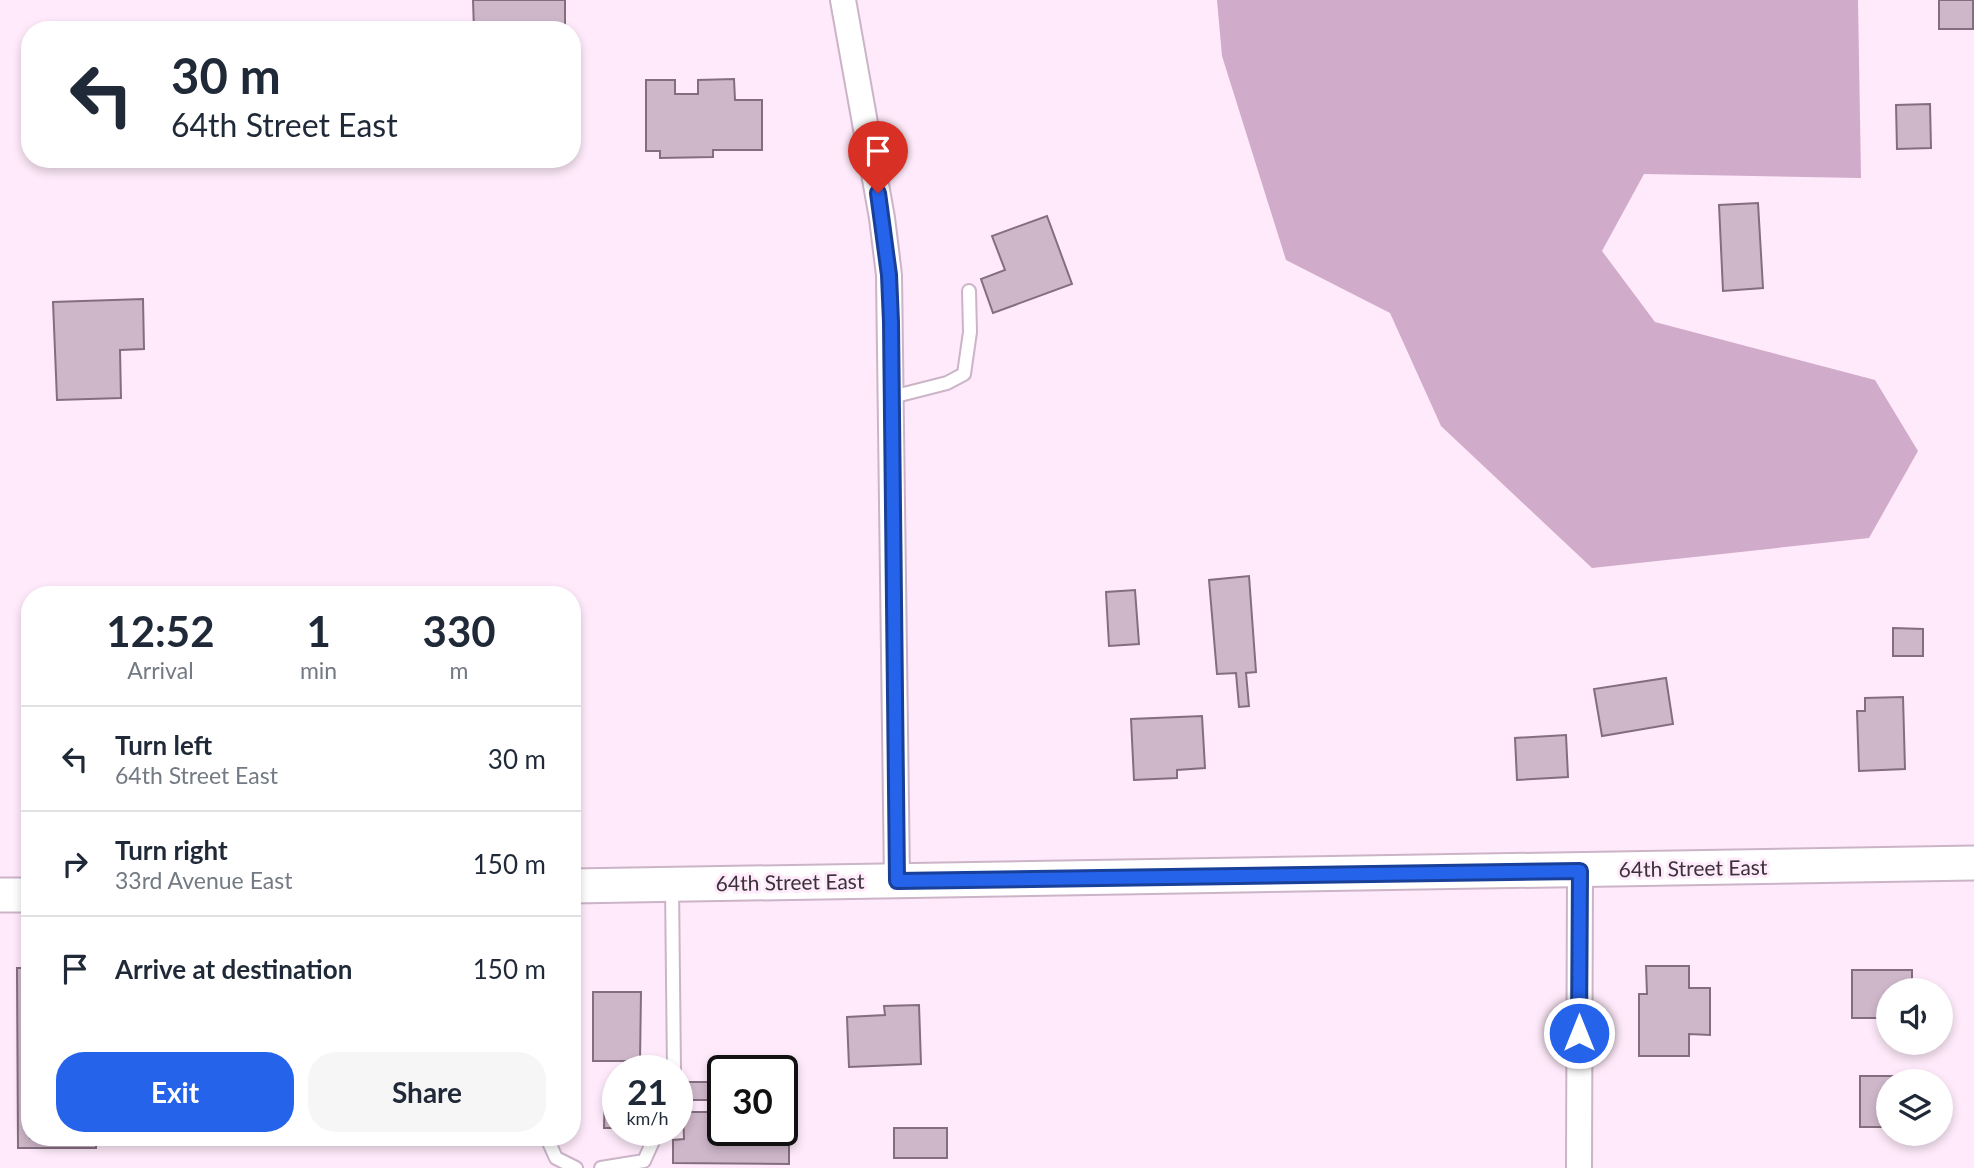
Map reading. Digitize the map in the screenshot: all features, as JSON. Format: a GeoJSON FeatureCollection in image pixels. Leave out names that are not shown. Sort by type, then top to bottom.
{"type":"FeatureCollection","features":[{"type":"Feature","properties":{"kind":"street"},"geometry":{"type":"LineString","coordinates":[[843,0],[885,241],[892,397],[897,881]]}},
{"type":"Feature","properties":{"kind":"street","name":"64th Street East"},"geometry":{"type":"LineString","coordinates":[[581,886],[1974,863]]}},
{"type":"Feature","properties":{"kind":"street"},"geometry":{"type":"LineString","coordinates":[[1579,1168],[1580,871]]}},
{"type":"Feature","properties":{"kind":"street"},"geometry":{"type":"LineString","coordinates":[[0,895],[21,895]]}},
{"type":"Feature","properties":{"kind":"lane"},"geometry":{"type":"LineString","coordinates":[[892,397],[947,383],[964,374],[970,332],[969,291]]}},
{"type":"Feature","properties":{"kind":"lane"},"geometry":{"type":"LineString","coordinates":[[672,885],[674,1055]]}},
{"type":"Feature","properties":{"kind":"lane"},"geometry":{"type":"LineString","coordinates":[[551,1146],[556,1158],[576,1168]]}},
{"type":"Feature","properties":{"kind":"lane"},"geometry":{"type":"LineString","coordinates":[[601,1168],[644,1161],[651,1146]]}},
{"type":"Feature","properties":{"kind":"shaded area"},"geometry":{"type":"Polygon","coordinates":[[[1217,0],[1858,0],[1861,178],[1644,174],[1602,251],[1655,322],[1875,380],[1918,451],[1869,538],[1592,568],[1441,426],[1390,313],[1286,260],[1222,56],[1217,0]]]}},
{"type":"Feature","properties":{"kind":"building"},"geometry":{"type":"Polygon","coordinates":[[[473,0],[565,0],[565,21],[474,21],[473,0]]]}},
{"type":"Feature","properties":{"kind":"building"},"geometry":{"type":"Polygon","coordinates":[[[1939,0],[1973,0],[1973,29],[1939,29],[1939,0]]]}},
{"type":"Feature","properties":{"kind":"building"},"geometry":{"type":"Polygon","coordinates":[[[734,79],[735,100],[762,100],[762,150],[713,150],[713,157],[660,158],[660,151],[646,151],[646,80],[675,80],[675,94],[698,94],[698,80],[734,79]]]}},
{"type":"Feature","properties":{"kind":"building"},"geometry":{"type":"Polygon","coordinates":[[[1930,104],[1931,148],[1897,149],[1896,105],[1930,104]]]}},
{"type":"Feature","properties":{"kind":"building"},"geometry":{"type":"Polygon","coordinates":[[[1758,203],[1763,288],[1723,291],[1719,205],[1758,203]]]}},
{"type":"Feature","properties":{"kind":"building"},"geometry":{"type":"Polygon","coordinates":[[[1047,216],[1072,284],[993,313],[981,279],[1005,270],[992,236],[1047,216]]]}},
{"type":"Feature","properties":{"kind":"building"},"geometry":{"type":"Polygon","coordinates":[[[143,299],[144,349],[120,350],[121,398],[57,400],[53,302],[143,299]]]}},
{"type":"Feature","properties":{"kind":"building"},"geometry":{"type":"Polygon","coordinates":[[[1249,576],[1256,672],[1246,673],[1249,706],[1239,707],[1236,673],[1217,674],[1209,580],[1249,576]]]}},
{"type":"Feature","properties":{"kind":"building"},"geometry":{"type":"Polygon","coordinates":[[[1135,590],[1139,644],[1109,646],[1106,592],[1135,590]]]}},
{"type":"Feature","properties":{"kind":"building"},"geometry":{"type":"Polygon","coordinates":[[[1893,628],[1923,629],[1923,656],[1893,656],[1893,628]]]}},
{"type":"Feature","properties":{"kind":"building"},"geometry":{"type":"Polygon","coordinates":[[[1666,678],[1673,724],[1602,736],[1594,689],[1666,678]]]}},
{"type":"Feature","properties":{"kind":"building"},"geometry":{"type":"Polygon","coordinates":[[[1903,697],[1905,769],[1859,771],[1857,711],[1865,711],[1865,698],[1903,697]]]}},
{"type":"Feature","properties":{"kind":"building"},"geometry":{"type":"Polygon","coordinates":[[[1202,716],[1205,768],[1177,770],[1177,778],[1134,780],[1131,719],[1202,716]]]}},
{"type":"Feature","properties":{"kind":"building"},"geometry":{"type":"Polygon","coordinates":[[[1566,735],[1568,777],[1517,780],[1515,738],[1566,735]]]}},
{"type":"Feature","properties":{"kind":"building"},"geometry":{"type":"Polygon","coordinates":[[[1646,966],[1689,966],[1689,988],[1710,988],[1710,1035],[1689,1034],[1689,1056],[1639,1056],[1639,994],[1647,994],[1646,966]]]}},
{"type":"Feature","properties":{"kind":"building"},"geometry":{"type":"Polygon","coordinates":[[[17,968],[21,968],[21,1146],[96,1148],[18,1148],[17,968]]]}},
{"type":"Feature","properties":{"kind":"building"},"geometry":{"type":"Polygon","coordinates":[[[1852,970],[1912,970],[1912,978],[1876,978],[1876,1018],[1852,1018],[1852,970]]]}},
{"type":"Feature","properties":{"kind":"building"},"geometry":{"type":"Polygon","coordinates":[[[593,992],[641,992],[640,1055],[602,1055],[602,1061],[593,1061],[593,992]]]}},
{"type":"Feature","properties":{"kind":"building"},"geometry":{"type":"Polygon","coordinates":[[[919,1005],[921,1064],[849,1067],[847,1017],[885,1015],[884,1006],[919,1005]]]}},
{"type":"Feature","properties":{"kind":"building"},"geometry":{"type":"Polygon","coordinates":[[[1860,1076],[1876,1076],[1876,1127],[1860,1127],[1860,1076]]]}},
{"type":"Feature","properties":{"kind":"building"},"geometry":{"type":"Polygon","coordinates":[[[693,1082],[707,1082],[707,1100],[693,1100],[693,1082]]]}},
{"type":"Feature","properties":{"kind":"building"},"geometry":{"type":"Polygon","coordinates":[[[693,1112],[707,1112],[707,1146],[789,1146],[789,1164],[673,1163],[673,1146],[693,1146],[693,1112]]]}},
{"type":"Feature","properties":{"kind":"building"},"geometry":{"type":"Polygon","coordinates":[[[894,1128],[947,1128],[947,1158],[894,1158],[894,1128]]]}},
{"type":"Feature","properties":{"kind":"route"},"geometry":{"type":"LineString","coordinates":[[878,193],[889,275],[891,322],[897,881],[1580,871],[1579,1033]]}}]}
